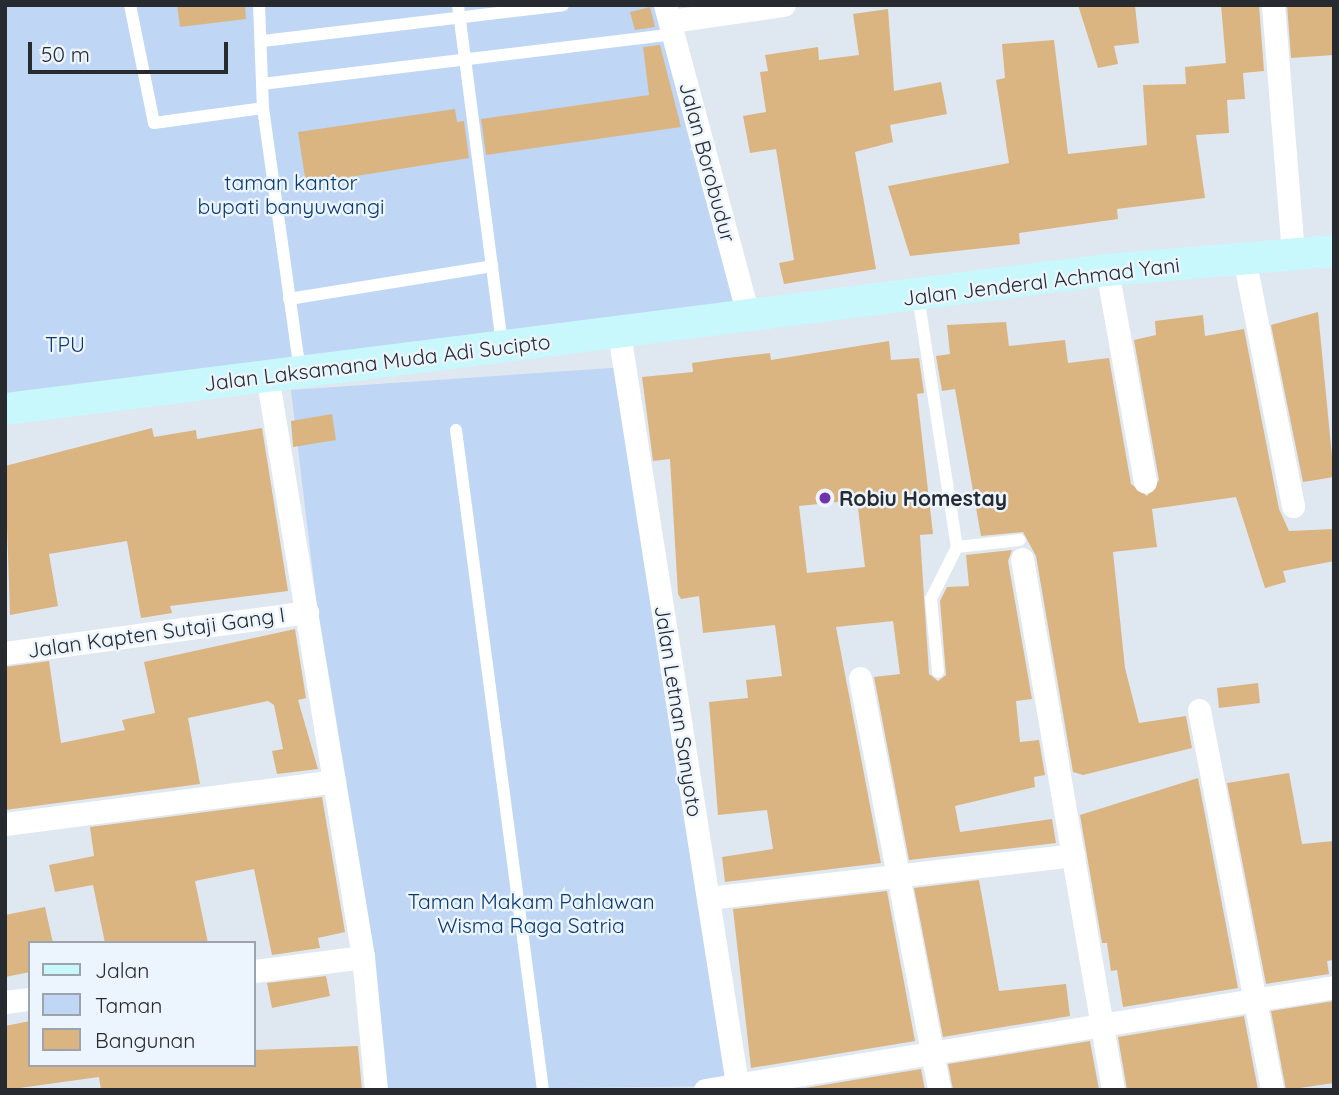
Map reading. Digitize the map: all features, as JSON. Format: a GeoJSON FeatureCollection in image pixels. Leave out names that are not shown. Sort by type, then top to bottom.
{"type":"FeatureCollection","features":[{"type":"Feature","properties":{"kind":"main road","name":"Jalan Jenderal Achmad Yani"},"geometry":{"type":"LineString","coordinates":[[749,319],[1107,270],[1334,251]]}},
{"type":"Feature","properties":{"kind":"main road","name":"Jalan Laksamana Muda Adi Sucipto"},"geometry":{"type":"LineString","coordinates":[[5,409],[300,371],[749,319]]}},
{"type":"Feature","properties":{"kind":"street"},"geometry":{"type":"LineString","coordinates":[[670,20],[784,5]]}},
{"type":"Feature","properties":{"kind":"street"},"geometry":{"type":"LineString","coordinates":[[1273,5],[1293,253]]}},
{"type":"Feature","properties":{"kind":"street","name":"Jalan Borobudur"},"geometry":{"type":"LineString","coordinates":[[670,20],[749,319]]}},
{"type":"Feature","properties":{"kind":"street"},"geometry":{"type":"LineString","coordinates":[[1244,258],[1293,506]]}},
{"type":"Feature","properties":{"kind":"street"},"geometry":{"type":"LineString","coordinates":[[1107,270],[1145,482]]}},
{"type":"Feature","properties":{"kind":"street","name":"Jalan Letnan Sanyoto"},"geometry":{"type":"LineString","coordinates":[[619,333],[738,1088]]}},
{"type":"Feature","properties":{"kind":"street"},"geometry":{"type":"LineString","coordinates":[[267,375],[363,957],[376,1090]]}},
{"type":"Feature","properties":{"kind":"street"},"geometry":{"type":"LineString","coordinates":[[1021,550],[1113,1090]]}},
{"type":"Feature","properties":{"kind":"street","name":"Jalan Kapten Sutaji Gang I"},"geometry":{"type":"LineString","coordinates":[[5,653],[307,612]]}},
{"type":"Feature","properties":{"kind":"street"},"geometry":{"type":"LineString","coordinates":[[860,678],[903,874],[939,1090]]}},
{"type":"Feature","properties":{"kind":"street"},"geometry":{"type":"LineString","coordinates":[[1199,710],[1272,1090]]}},
{"type":"Feature","properties":{"kind":"street"},"geometry":{"type":"LineString","coordinates":[[5,824],[334,781]]}},
{"type":"Feature","properties":{"kind":"street"},"geometry":{"type":"LineString","coordinates":[[708,898],[1073,855]]}},
{"type":"Feature","properties":{"kind":"street"},"geometry":{"type":"LineString","coordinates":[[256,971],[363,957]]}},
{"type":"Feature","properties":{"kind":"street"},"geometry":{"type":"LineString","coordinates":[[705,1090],[738,1088],[934,1056],[1101,1023],[1334,987]]}},
{"type":"Feature","properties":{"kind":"street"},"geometry":{"type":"LineString","coordinates":[[5,1002],[28,999]]}},
{"type":"Feature","properties":{"kind":"lane"},"geometry":{"type":"LineString","coordinates":[[130,5],[154,123],[263,108]]}},
{"type":"Feature","properties":{"kind":"lane"},"geometry":{"type":"LineString","coordinates":[[259,5],[263,41],[263,108],[300,371]]}},
{"type":"Feature","properties":{"kind":"lane"},"geometry":{"type":"LineString","coordinates":[[263,41],[458,9],[564,5]]}},
{"type":"Feature","properties":{"kind":"lane"},"geometry":{"type":"LineString","coordinates":[[458,9],[460,58],[470,70],[502,347]]}},
{"type":"Feature","properties":{"kind":"lane"},"geometry":{"type":"LineString","coordinates":[[262,83],[460,58],[670,20]]}},
{"type":"Feature","properties":{"kind":"lane"},"geometry":{"type":"LineString","coordinates":[[289,299],[492,266]]}},
{"type":"Feature","properties":{"kind":"lane"},"geometry":{"type":"LineString","coordinates":[[918,296],[957,547],[931,599],[938,672]]}},
{"type":"Feature","properties":{"kind":"lane"},"geometry":{"type":"LineString","coordinates":[[456,430],[543,1090]]}},
{"type":"Feature","properties":{"kind":"lane"},"geometry":{"type":"LineString","coordinates":[[957,547],[1021,550]]}},
{"type":"Feature","properties":{"kind":"green space","name":"taman kantor bupati banyuwangi"},"geometry":{"type":"Polygon","coordinates":[[[5,5],[661,5],[749,319],[5,419],[5,5]]]}},
{"type":"Feature","properties":{"kind":"green space","name":"Taman Makam Pahlawan Wisma Raga Satria"},"geometry":{"type":"Polygon","coordinates":[[[626,367],[735,1086],[375,1090],[291,390],[626,367]]]}},
{"type":"Feature","properties":{"kind":"building"},"geometry":{"type":"Polygon","coordinates":[[[177,5],[245,5],[246,19],[180,27],[177,5]]]}},
{"type":"Feature","properties":{"kind":"building"},"geometry":{"type":"Polygon","coordinates":[[[1078,5],[1135,5],[1139,43],[1114,46],[1118,64],[1098,68],[1078,5]]]}},
{"type":"Feature","properties":{"kind":"building"},"geometry":{"type":"Polygon","coordinates":[[[1221,5],[1259,5],[1264,71],[1243,73],[1245,99],[1227,100],[1229,133],[1196,135],[1205,198],[1117,209],[1118,219],[1019,233],[1020,244],[910,256],[888,186],[1009,163],[996,80],[1005,78],[1002,44],[1054,40],[1068,154],[1147,145],[1143,85],[1186,84],[1185,67],[1226,63],[1221,5]]]}},
{"type":"Feature","properties":{"kind":"building"},"geometry":{"type":"Polygon","coordinates":[[[1287,5],[1334,5],[1334,55],[1291,58],[1287,5]]]}},
{"type":"Feature","properties":{"kind":"building"},"geometry":{"type":"Polygon","coordinates":[[[650,7],[655,27],[635,30],[630,12],[650,7]]]}},
{"type":"Feature","properties":{"kind":"building"},"geometry":{"type":"Polygon","coordinates":[[[888,9],[894,91],[941,82],[947,114],[890,125],[893,142],[855,152],[876,269],[784,284],[779,263],[794,260],[776,149],[750,153],[743,116],[766,112],[760,72],[768,71],[765,55],[818,47],[819,60],[859,55],[853,14],[888,9]]]}},
{"type":"Feature","properties":{"kind":"building"},"geometry":{"type":"Polygon","coordinates":[[[660,45],[681,127],[486,155],[481,119],[649,95],[643,47],[660,45]]]}},
{"type":"Feature","properties":{"kind":"building"},"geometry":{"type":"Polygon","coordinates":[[[455,109],[457,122],[464,121],[469,158],[306,184],[298,132],[455,109]]]}},
{"type":"Feature","properties":{"kind":"building"},"geometry":{"type":"Polygon","coordinates":[[[1318,312],[1334,477],[1303,482],[1271,325],[1318,312]]]}},
{"type":"Feature","properties":{"kind":"building"},"geometry":{"type":"Polygon","coordinates":[[[1203,315],[1205,336],[1244,329],[1279,509],[1289,531],[1334,529],[1334,561],[1283,571],[1286,582],[1265,588],[1236,497],[1152,509],[1157,547],[1113,552],[1125,668],[1139,723],[1186,716],[1192,748],[1083,775],[1073,772],[1036,556],[1023,532],[981,536],[955,389],[942,391],[936,356],[950,354],[947,325],[1006,322],[1009,346],[1065,340],[1068,363],[1109,358],[1131,484],[1147,496],[1159,480],[1134,340],[1156,335],[1155,321],[1203,315]]]}},
{"type":"Feature","properties":{"kind":"building"},"geometry":{"type":"Polygon","coordinates":[[[889,341],[891,360],[919,358],[924,393],[917,394],[933,534],[920,535],[929,674],[938,681],[946,675],[940,601],[947,587],[969,586],[966,555],[1012,550],[1008,561],[1032,699],[1016,701],[1020,742],[1039,740],[1045,775],[1034,777],[1035,787],[955,806],[960,832],[1052,819],[1056,843],[909,860],[874,677],[900,674],[893,621],[836,627],[881,863],[725,882],[722,857],[773,849],[767,810],[718,815],[709,702],[748,698],[746,680],[782,676],[775,625],[703,633],[699,596],[681,599],[678,594],[670,459],[653,461],[642,377],[693,372],[692,363],[727,358],[770,353],[771,360],[889,341]],[[857,500],[799,506],[807,573],[865,567],[857,500]]]}},
{"type":"Feature","properties":{"kind":"building"},"geometry":{"type":"Polygon","coordinates":[[[332,414],[336,440],[293,447],[291,421],[332,414]]]}},
{"type":"Feature","properties":{"kind":"building"},"geometry":{"type":"Polygon","coordinates":[[[152,428],[154,437],[196,430],[197,439],[262,428],[288,591],[170,606],[172,613],[141,618],[127,541],[49,554],[58,606],[10,615],[5,466],[152,428]]]}},
{"type":"Feature","properties":{"kind":"building"},"geometry":{"type":"Polygon","coordinates":[[[295,629],[306,698],[298,700],[318,769],[277,774],[272,751],[283,749],[274,705],[268,701],[188,718],[200,784],[5,810],[5,667],[49,661],[61,743],[125,730],[122,720],[155,713],[144,662],[295,629]]]}},
{"type":"Feature","properties":{"kind":"building"},"geometry":{"type":"Polygon","coordinates":[[[1258,683],[1260,703],[1219,708],[1217,688],[1258,683]]]}},
{"type":"Feature","properties":{"kind":"building"},"geometry":{"type":"Polygon","coordinates":[[[1289,773],[1302,844],[1334,841],[1334,960],[1327,961],[1329,974],[1266,984],[1227,783],[1289,773]]]}},
{"type":"Feature","properties":{"kind":"building"},"geometry":{"type":"Polygon","coordinates":[[[1198,778],[1238,988],[1123,1007],[1117,970],[1111,971],[1107,943],[1102,943],[1080,815],[1198,778]]]}},
{"type":"Feature","properties":{"kind":"building"},"geometry":{"type":"Polygon","coordinates":[[[322,797],[345,932],[318,938],[320,948],[272,955],[254,869],[195,881],[208,941],[105,941],[93,885],[55,892],[49,865],[94,856],[90,827],[322,797]]]}},
{"type":"Feature","properties":{"kind":"building"},"geometry":{"type":"Polygon","coordinates":[[[979,880],[999,991],[1066,984],[1070,1016],[943,1037],[914,888],[979,880]]]}},
{"type":"Feature","properties":{"kind":"building"},"geometry":{"type":"Polygon","coordinates":[[[887,891],[915,1041],[751,1068],[733,909],[887,891]]]}},
{"type":"Feature","properties":{"kind":"building"},"geometry":{"type":"Polygon","coordinates":[[[45,907],[53,941],[28,941],[28,972],[5,977],[5,915],[45,907]]]}},
{"type":"Feature","properties":{"kind":"building"},"geometry":{"type":"Polygon","coordinates":[[[326,976],[330,996],[272,1008],[267,983],[326,976]]]}},
{"type":"Feature","properties":{"kind":"building"},"geometry":{"type":"Polygon","coordinates":[[[1334,1001],[1334,1083],[1286,1090],[1271,1011],[1334,1001]]]}},
{"type":"Feature","properties":{"kind":"building"},"geometry":{"type":"Polygon","coordinates":[[[1244,1016],[1258,1090],[1127,1090],[1118,1037],[1244,1016]]]}},
{"type":"Feature","properties":{"kind":"building"},"geometry":{"type":"Polygon","coordinates":[[[28,1021],[28,1067],[256,1067],[256,1050],[358,1046],[362,1090],[101,1090],[99,1077],[5,1090],[5,1026],[28,1021]]]}},
{"type":"Feature","properties":{"kind":"building"},"geometry":{"type":"Polygon","coordinates":[[[1090,1041],[1099,1090],[953,1090],[948,1064],[1090,1041]]]}},
{"type":"Feature","properties":{"kind":"building"},"geometry":{"type":"Polygon","coordinates":[[[921,1069],[925,1090],[793,1090],[921,1069]]]}},
{"type":"Feature","properties":{"kind":"place","name":"Robiu Homestay"},"geometry":{"type":"Point","coordinates":[825,498]}},
{"type":"Feature","properties":{"kind":"park label","name":"TPU"},"geometry":{"type":"Point","coordinates":[65,344]}}]}
